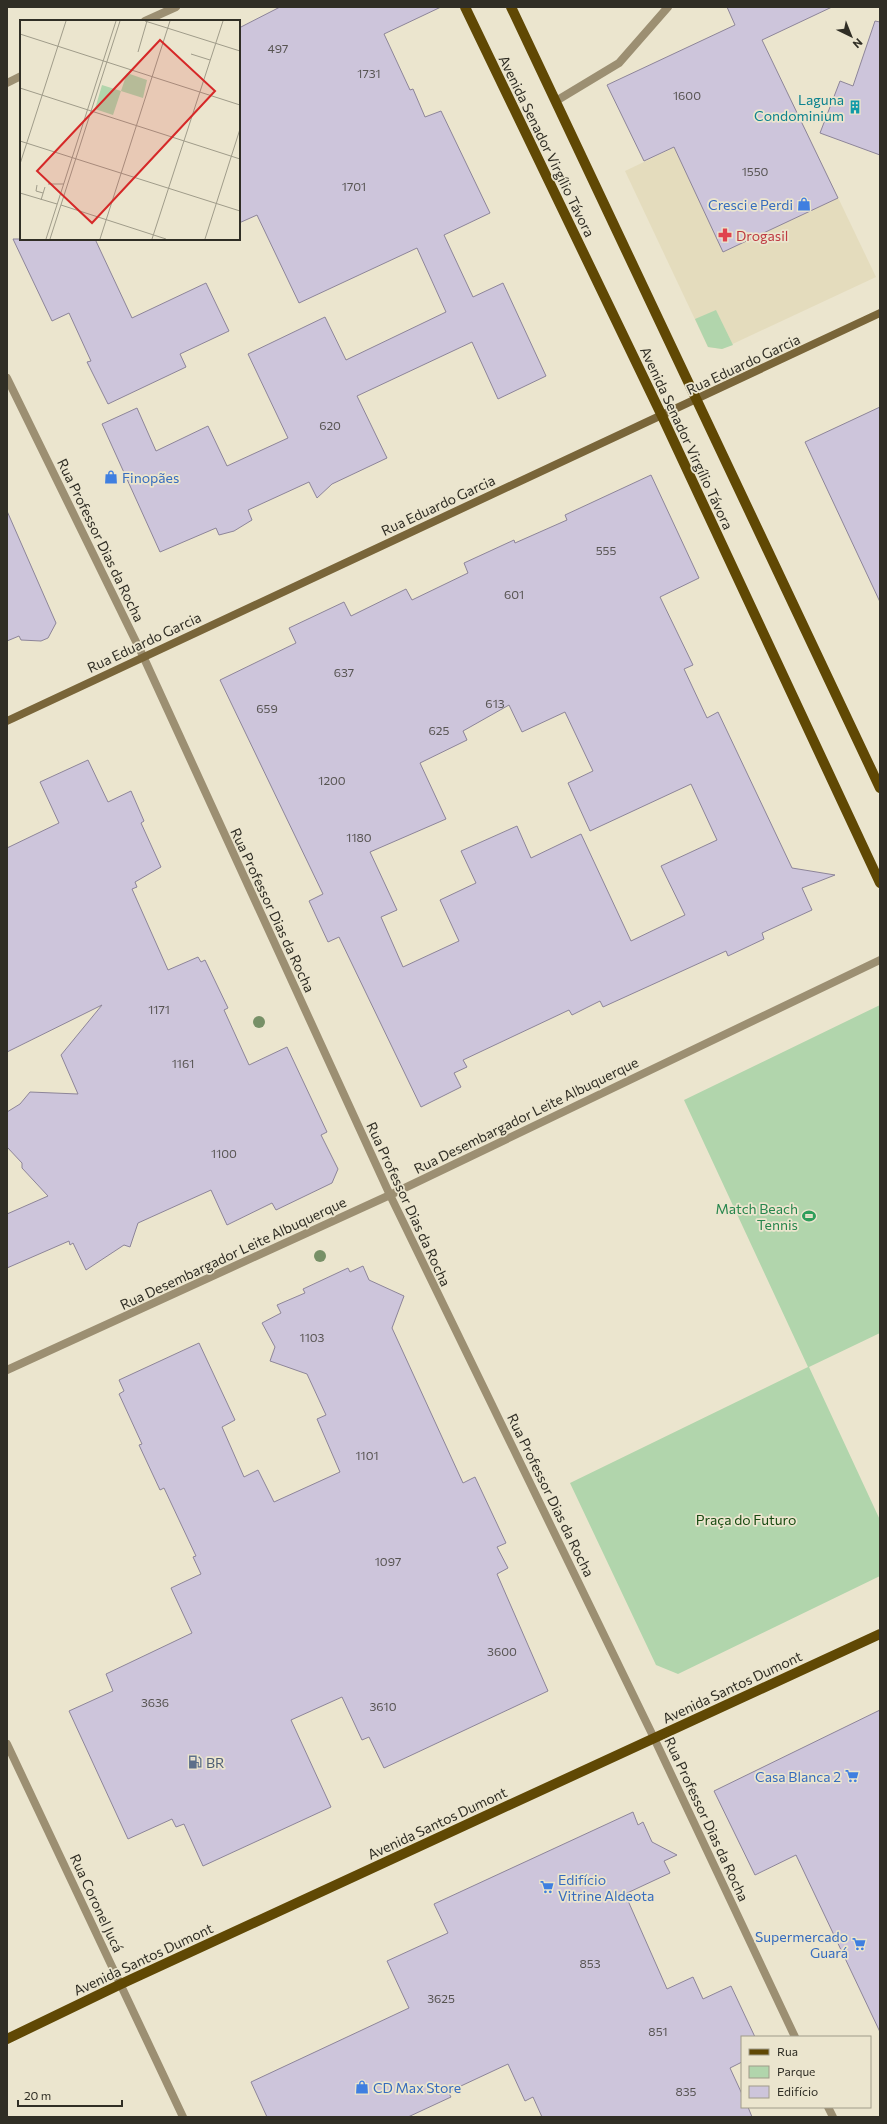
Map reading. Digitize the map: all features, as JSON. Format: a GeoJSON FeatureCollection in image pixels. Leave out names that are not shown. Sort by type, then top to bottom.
{"type":"FeatureCollection","features":[{"type":"Feature","properties":{"kind":"main road","name":"Avenida Senador Virgílio Távora"},"geometry":{"type":"LineString","coordinates":[[465,7],[662,416],[880,883]]}},
{"type":"Feature","properties":{"kind":"main road","name":"Avenida Senador Virgílio Távora"},"geometry":{"type":"LineString","coordinates":[[511,7],[880,788]]}},
{"type":"Feature","properties":{"kind":"main road","name":"Rua Eduardo Garcia"},"geometry":{"type":"LineString","coordinates":[[7,721],[143,656],[697,400],[880,313]]}},
{"type":"Feature","properties":{"kind":"main road","name":"Avenida Santos Dumont"},"geometry":{"type":"LineString","coordinates":[[7,2038],[880,1634]]}},
{"type":"Feature","properties":{"kind":"street"},"geometry":{"type":"LineString","coordinates":[[147,20],[176,7]]}},
{"type":"Feature","properties":{"kind":"street"},"geometry":{"type":"LineString","coordinates":[[556,101],[619,63],[668,7]]}},
{"type":"Feature","properties":{"kind":"street"},"geometry":{"type":"LineString","coordinates":[[7,83],[20,76]]}},
{"type":"Feature","properties":{"kind":"street","name":"Rua Professor Dias da Rocha"},"geometry":{"type":"LineString","coordinates":[[7,378],[143,656],[390,1195],[654,1738],[795,2036]]}},
{"type":"Feature","properties":{"kind":"street","name":"Rua Desembargador Leite Albuquerque"},"geometry":{"type":"LineString","coordinates":[[7,1370],[390,1195],[880,960]]}},
{"type":"Feature","properties":{"kind":"street","name":"Rua Coronel Jucá"},"geometry":{"type":"LineString","coordinates":[[7,1744],[184,2117]]}},
{"type":"Feature","properties":{"kind":"street"},"geometry":{"type":"LineString","coordinates":[[828,2108],[833,2117]]}},
{"type":"Feature","properties":{"kind":"shaded area"},"geometry":{"type":"Polygon","coordinates":[[[788,93],[876,277],[722,349],[708,347],[625,171],[788,93]]]}},
{"type":"Feature","properties":{"kind":"green space"},"geometry":{"type":"Polygon","coordinates":[[[716,310],[733,345],[722,349],[708,347],[695,319],[716,310]]]}},
{"type":"Feature","properties":{"kind":"green space","name":"Praça do Futuro"},"geometry":{"type":"Polygon","coordinates":[[[880,1005],[880,1333],[809,1367],[880,1520],[880,1576],[678,1674],[656,1665],[570,1483],[808,1367],[684,1100],[880,1005]]]}},
{"type":"Feature","properties":{"kind":"building"},"geometry":{"type":"Polygon","coordinates":[[[280,7],[441,7],[384,34],[410,90],[413,89],[425,117],[441,111],[490,213],[444,235],[473,297],[503,283],[546,376],[498,399],[472,342],[357,396],[387,458],[332,484],[317,498],[309,482],[248,510],[252,520],[234,531],[219,535],[216,528],[160,552],[102,424],[137,408],[156,451],[208,426],[227,466],[288,438],[248,354],[325,317],[346,360],[446,312],[417,248],[299,303],[257,215],[240,223],[240,27],[280,7]]]}},
{"type":"Feature","properties":{"kind":"building"},"geometry":{"type":"Polygon","coordinates":[[[727,7],[832,7],[762,40],[838,198],[723,252],[674,147],[644,161],[607,85],[735,25],[727,7]]]}},
{"type":"Feature","properties":{"kind":"building","name":"Laguna Condominium"},"geometry":{"type":"Polygon","coordinates":[[[875,21],[880,22],[880,155],[820,133],[840,81],[853,86],[875,21]]]}},
{"type":"Feature","properties":{"kind":"building"},"geometry":{"type":"Polygon","coordinates":[[[13,239],[95,240],[132,318],[206,283],[229,331],[180,354],[186,367],[108,404],[87,362],[91,361],[69,313],[52,321],[13,239]]]}},
{"type":"Feature","properties":{"kind":"building"},"geometry":{"type":"Polygon","coordinates":[[[880,407],[880,602],[805,442],[880,407]]]}},
{"type":"Feature","properties":{"kind":"building"},"geometry":{"type":"Polygon","coordinates":[[[651,475],[699,578],[660,597],[693,665],[684,669],[707,718],[718,712],[792,868],[835,875],[802,888],[812,910],[762,933],[764,939],[728,956],[726,951],[603,1007],[600,1001],[572,1015],[569,1010],[463,1060],[467,1067],[454,1073],[461,1087],[421,1107],[339,937],[328,942],[309,901],[323,894],[220,680],[296,643],[289,628],[344,602],[351,616],[406,589],[412,600],[468,573],[464,563],[514,540],[515,543],[567,520],[565,515],[651,475]],[[509,705],[463,731],[467,740],[420,763],[446,819],[370,852],[397,910],[381,917],[403,967],[459,941],[440,900],[476,883],[461,851],[517,826],[531,858],[581,834],[631,941],[685,915],[661,866],[717,840],[691,784],[590,831],[568,783],[593,771],[565,712],[522,732],[509,705]]]}},
{"type":"Feature","properties":{"kind":"building"},"geometry":{"type":"Polygon","coordinates":[[[7,511],[56,623],[48,638],[41,641],[21,640],[19,636],[7,641],[7,511]]]}},
{"type":"Feature","properties":{"kind":"building"},"geometry":{"type":"Polygon","coordinates":[[[88,760],[108,802],[131,791],[144,821],[141,823],[161,867],[135,882],[137,887],[132,889],[168,970],[198,957],[201,962],[205,960],[228,1008],[224,1010],[249,1065],[287,1047],[327,1132],[321,1135],[338,1169],[332,1183],[276,1210],[272,1203],[227,1225],[211,1190],[138,1223],[130,1247],[124,1245],[86,1270],[73,1243],[70,1245],[69,1241],[7,1268],[7,1214],[48,1196],[22,1168],[22,1163],[7,1147],[7,1112],[20,1104],[30,1092],[78,1094],[61,1055],[102,1005],[7,1052],[7,848],[59,823],[40,782],[88,760]]]}},
{"type":"Feature","properties":{"kind":"building"},"geometry":{"type":"Polygon","coordinates":[[[363,1266],[369,1280],[404,1296],[392,1328],[463,1483],[475,1477],[506,1543],[497,1547],[508,1568],[497,1574],[548,1691],[384,1768],[369,1737],[362,1740],[342,1697],[291,1720],[331,1807],[203,1866],[184,1824],[176,1827],[172,1819],[128,1839],[69,1711],[113,1691],[106,1674],[192,1633],[171,1588],[201,1574],[193,1557],[196,1556],[164,1488],[160,1490],[139,1445],[142,1444],[119,1394],[124,1391],[119,1380],[199,1343],[235,1420],[222,1427],[244,1477],[258,1470],[274,1502],[340,1472],[317,1419],[326,1415],[307,1374],[270,1361],[275,1347],[262,1323],[281,1313],[277,1305],[305,1293],[303,1289],[348,1268],[350,1272],[363,1266]]]}},
{"type":"Feature","properties":{"kind":"building"},"geometry":{"type":"Polygon","coordinates":[[[880,1710],[880,2032],[796,1855],[755,1875],[714,1791],[880,1710]]]}},
{"type":"Feature","properties":{"kind":"building"},"geometry":{"type":"Polygon","coordinates":[[[633,1812],[638,1825],[643,1822],[652,1842],[677,1855],[664,1861],[670,1873],[625,1894],[667,1989],[693,1977],[703,1999],[731,1986],[755,2036],[741,2036],[741,2062],[730,2068],[741,2092],[741,2108],[748,2108],[752,2117],[542,2117],[533,2097],[525,2101],[508,2064],[448,2092],[451,2097],[408,2117],[267,2117],[251,2082],[409,2008],[387,1961],[448,1933],[434,1904],[633,1812]]]}},
{"type":"Feature","properties":{"kind":"place","name":"Laguna Condominium"},"geometry":{"type":"Point","coordinates":[855,107]}},
{"type":"Feature","properties":{"kind":"place","name":"Cresci e Perdi"},"geometry":{"type":"Point","coordinates":[804,204]}},
{"type":"Feature","properties":{"kind":"place","name":"Drogasil"},"geometry":{"type":"Point","coordinates":[725,235]}},
{"type":"Feature","properties":{"kind":"place","name":"Finopães"},"geometry":{"type":"Point","coordinates":[111,477]}},
{"type":"Feature","properties":{"kind":"place","name":"Match Beach Tennis"},"geometry":{"type":"Point","coordinates":[809,1216]}},
{"type":"Feature","properties":{"kind":"place","name":"BR"},"geometry":{"type":"Point","coordinates":[195,1762]}},
{"type":"Feature","properties":{"kind":"place","name":"Casa Blanca 2"},"geometry":{"type":"Point","coordinates":[852,1776]}},
{"type":"Feature","properties":{"kind":"place","name":"Edifício Vitrine Aldeota"},"geometry":{"type":"Point","coordinates":[547,1887]}},
{"type":"Feature","properties":{"kind":"place","name":"Supermercado Guará"},"geometry":{"type":"Point","coordinates":[859,1944]}},
{"type":"Feature","properties":{"kind":"place","name":"CD Max Store"},"geometry":{"type":"Point","coordinates":[362,2087]}}]}
